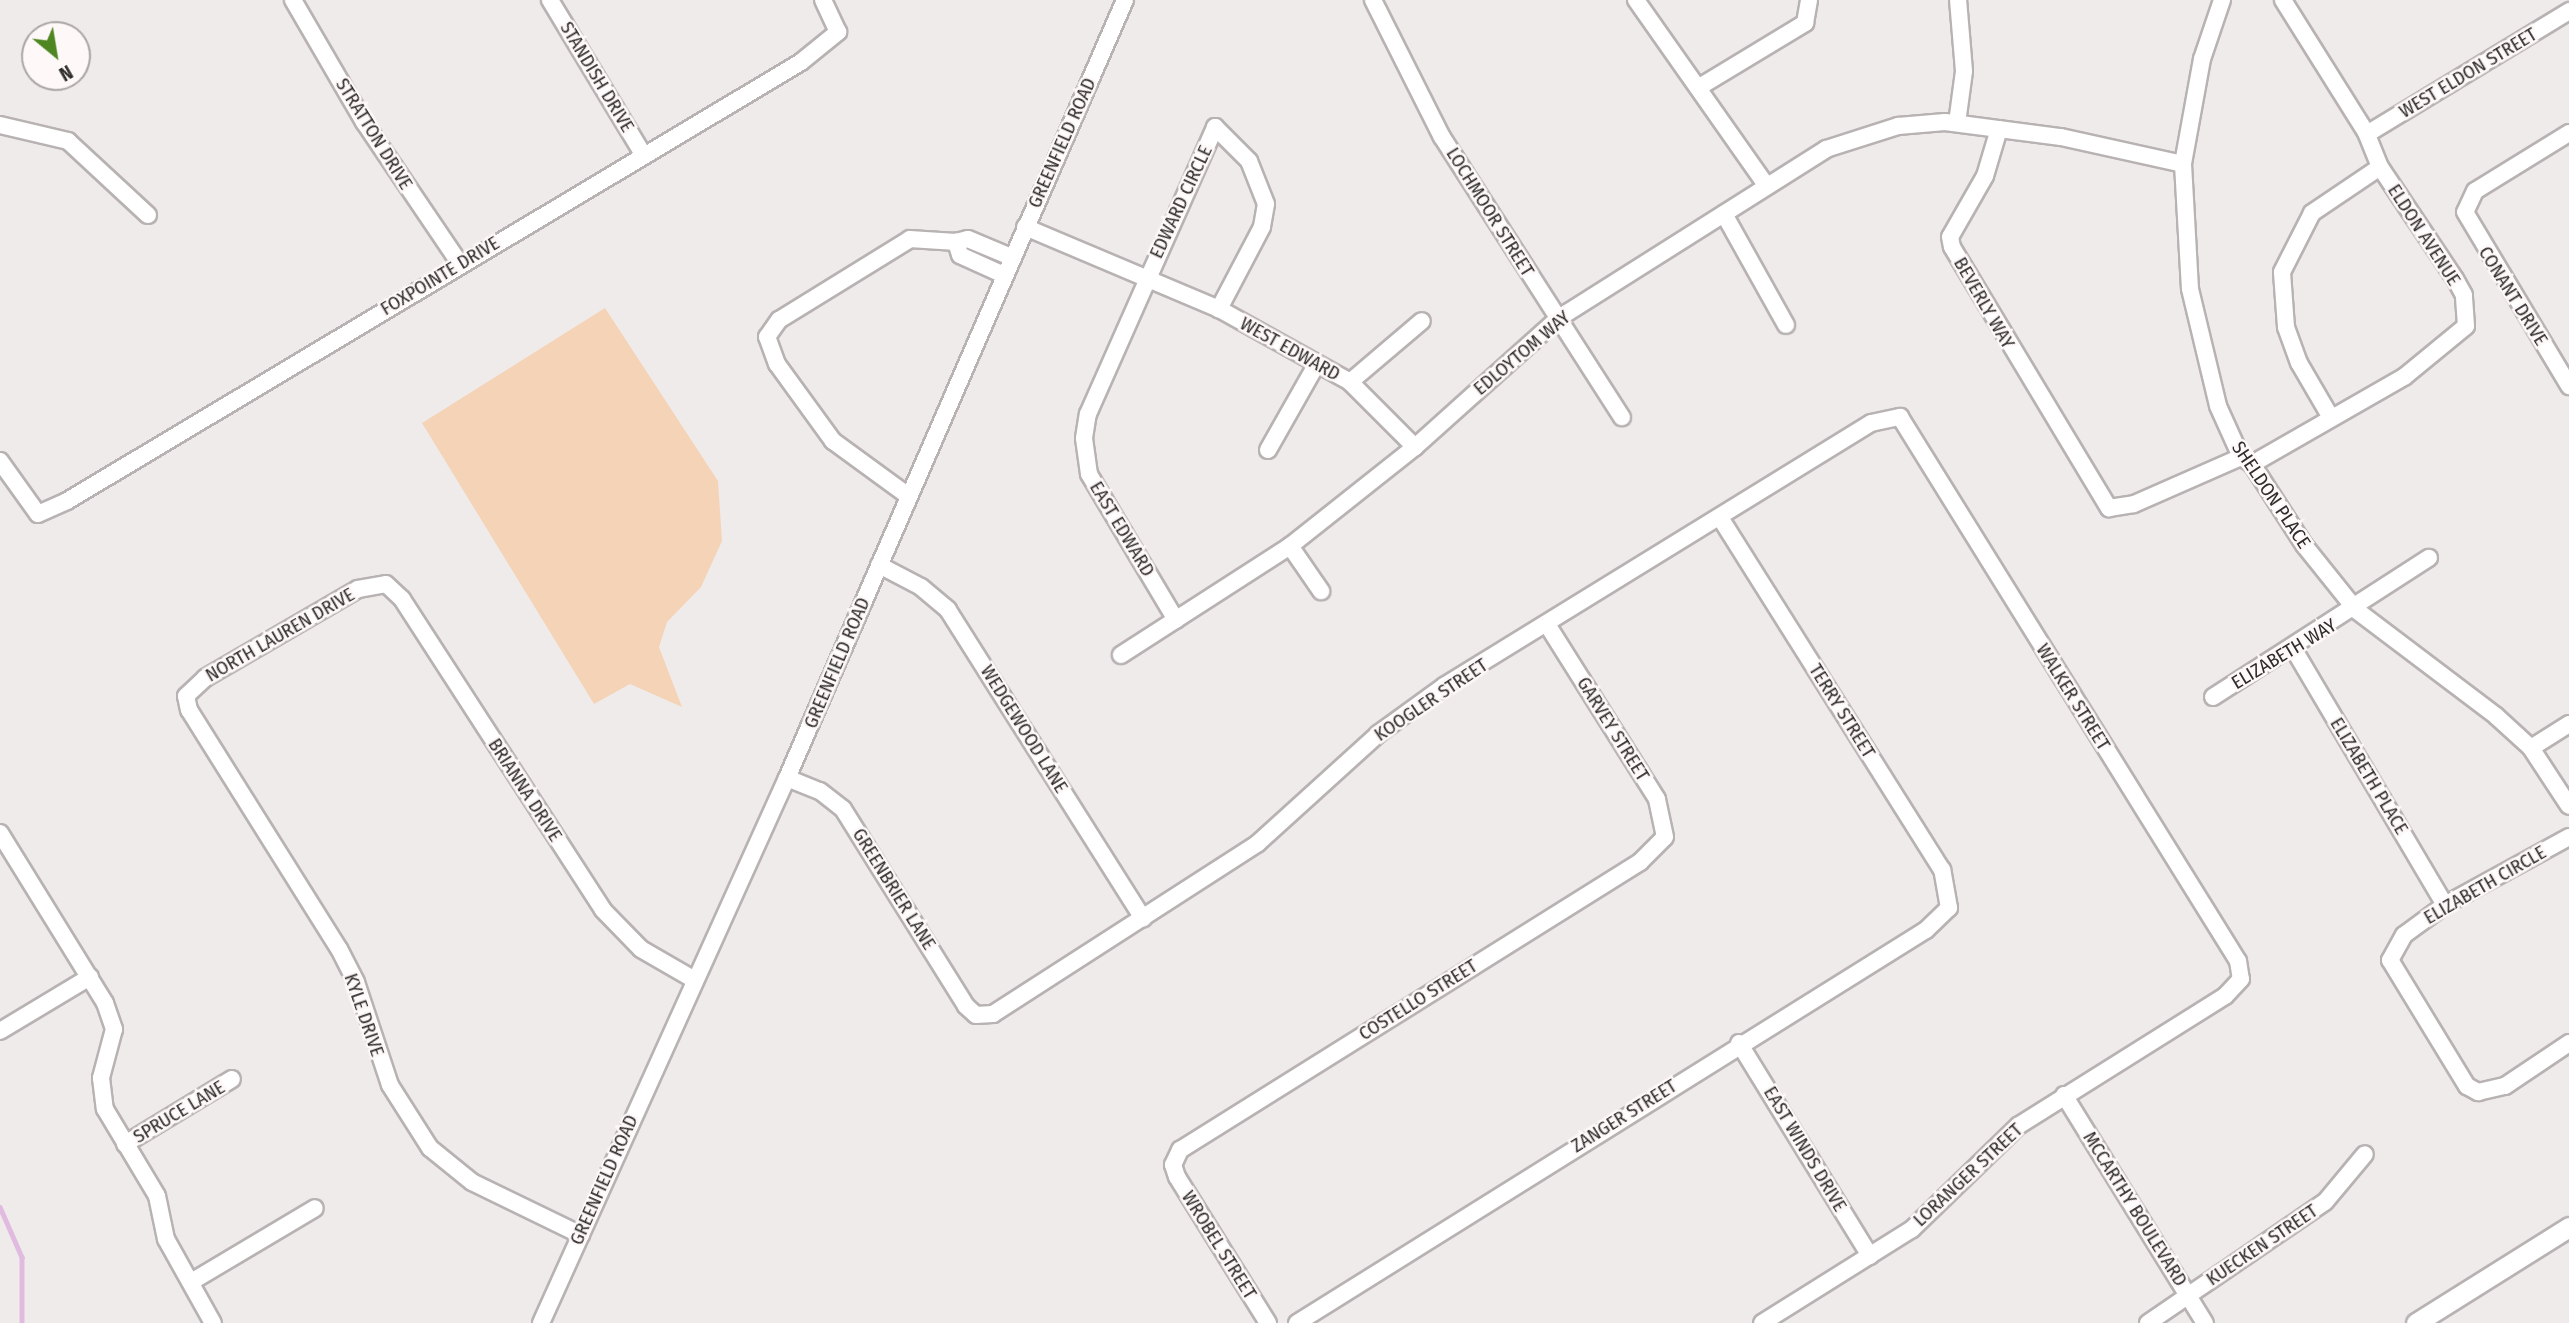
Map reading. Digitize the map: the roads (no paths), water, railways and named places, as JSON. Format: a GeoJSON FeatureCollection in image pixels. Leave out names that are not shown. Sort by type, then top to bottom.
{"type":"FeatureCollection","features":[{"type":"Feature","properties":{"kind":"street","name":"STRATTON DRIVE"},"geometry":{"type":"LineString","coordinates":[[293,0],[365,122],[460,264]]}},
{"type":"Feature","properties":{"kind":"street","name":"STANDISH DRIVE"},"geometry":{"type":"LineString","coordinates":[[550,0],[643,154]]}},
{"type":"Feature","properties":{"kind":"street","name":"FOXPOINTE DRIVE"},"geometry":{"type":"LineString","coordinates":[[0,461],[38,514],[801,62],[838,33],[823,0]]}},
{"type":"Feature","properties":{"kind":"street","name":"GREENFIELD ROAD"},"geometry":{"type":"LineString","coordinates":[[541,1323],[693,979],[787,778],[907,495],[1125,0]]}},
{"type":"Feature","properties":{"kind":"street","name":"LOCHMOOR STREET"},"geometry":{"type":"LineString","coordinates":[[1373,0],[1442,137],[1622,417]]}},
{"type":"Feature","properties":{"kind":"street"},"geometry":{"type":"LineString","coordinates":[[1636,0],[1672,55],[1702,86],[1766,185]]}},
{"type":"Feature","properties":{"kind":"street"},"geometry":{"type":"LineString","coordinates":[[1702,86],[1800,27],[1808,15],[1809,0]]}},
{"type":"Feature","properties":{"kind":"street"},"geometry":{"type":"LineString","coordinates":[[1957,123],[1964,71],[1958,0]]}},
{"type":"Feature","properties":{"kind":"street","name":"SHELDON PLACE"},"geometry":{"type":"LineString","coordinates":[[2222,0],[2202,59],[2183,164],[2190,289],[2200,347],[2246,461],[2304,545],[2356,610],[2496,716],[2531,748],[2569,806]]}},
{"type":"Feature","properties":{"kind":"street","name":"ELDON AVENUE"},"geometry":{"type":"LineString","coordinates":[[2246,461],[2404,377],[2466,326],[2464,295],[2380,167],[2367,134],[2283,0]]}},
{"type":"Feature","properties":{"kind":"street","name":"WEST ELDON STREET"},"geometry":{"type":"LineString","coordinates":[[2367,134],[2569,11]]}},
{"type":"Feature","properties":{"kind":"street","name":"EDLOYTOM WAY"},"geometry":{"type":"LineString","coordinates":[[1121,655],[1290,546],[1415,447],[1559,318],[1766,185],[1847,141],[1922,122],[1957,123],[1999,130]]}},
{"type":"Feature","properties":{"kind":"street"},"geometry":{"type":"LineString","coordinates":[[0,125],[68,141],[148,215]]}},
{"type":"Feature","properties":{"kind":"street","name":"EDWARD CIRCLE"},"geometry":{"type":"LineString","coordinates":[[1146,277],[1215,127],[1250,160],[1266,204],[1262,227],[1219,309]]}},
{"type":"Feature","properties":{"kind":"street"},"geometry":{"type":"LineString","coordinates":[[1999,130],[2183,164]]}},
{"type":"Feature","properties":{"kind":"street","name":"BEVERLY WAY"},"geometry":{"type":"LineString","coordinates":[[1999,130],[1985,176],[1950,237],[1952,247],[2109,508],[2134,504],[2246,461]]}},
{"type":"Feature","properties":{"kind":"street","name":"CONANT DRIVE"},"geometry":{"type":"LineString","coordinates":[[2569,133],[2475,191],[2466,203],[2468,223],[2569,386]]}},
{"type":"Feature","properties":{"kind":"street"},"geometry":{"type":"LineString","coordinates":[[2330,416],[2298,363],[2286,327],[2282,272],[2312,213],[2380,167]]}},
{"type":"Feature","properties":{"kind":"street"},"geometry":{"type":"LineString","coordinates":[[1724,214],[1786,325]]}},
{"type":"Feature","properties":{"kind":"street","name":"WEST EDWARD"},"geometry":{"type":"LineString","coordinates":[[1026,226],[1219,309],[1350,382],[1415,447]]}},
{"type":"Feature","properties":{"kind":"street"},"geometry":{"type":"LineString","coordinates":[[907,495],[853,461],[832,441],[777,364],[767,337],[779,320],[910,239],[956,242],[968,239],[1011,257]]}},
{"type":"Feature","properties":{"kind":"street"},"geometry":{"type":"LineString","coordinates":[[956,242],[960,256],[1004,275]]}},
{"type":"Feature","properties":{"kind":"street","name":"EAST EDWARD"},"geometry":{"type":"LineString","coordinates":[[1146,277],[1088,414],[1085,458],[1088,474],[1176,620]]}},
{"type":"Feature","properties":{"kind":"street"},"geometry":{"type":"LineString","coordinates":[[1350,382],[1422,321]]}},
{"type":"Feature","properties":{"kind":"street"},"geometry":{"type":"LineString","coordinates":[[1268,450],[1316,365]]}},
{"type":"Feature","properties":{"kind":"street","name":"KOOGLER STREET"},"geometry":{"type":"LineString","coordinates":[[984,1017],[1005,1009],[1293,816],[1389,726],[1444,686],[1548,626],[1871,423],[1900,417]]}},
{"type":"Feature","properties":{"kind":"street","name":"WALKER STREET"},"geometry":{"type":"LineString","coordinates":[[1900,417],[2238,961],[2241,979]]}},
{"type":"Feature","properties":{"kind":"street","name":"TERRY STREET"},"geometry":{"type":"LineString","coordinates":[[1720,519],[1942,870],[1949,908]]}},
{"type":"Feature","properties":{"kind":"street"},"geometry":{"type":"LineString","coordinates":[[1290,546],[1321,591]]}},
{"type":"Feature","properties":{"kind":"street","name":"ELIZABETH WAY"},"geometry":{"type":"LineString","coordinates":[[2213,697],[2356,610],[2429,558]]}},
{"type":"Feature","properties":{"kind":"street","name":"WEDGEWOOD LANE"},"geometry":{"type":"LineString","coordinates":[[879,565],[921,587],[948,610],[1143,918]]}},
{"type":"Feature","properties":{"kind":"street","name":"NORTH LAUREN DRIVE"},"geometry":{"type":"LineString","coordinates":[[186,696],[205,678],[378,581]]}},
{"type":"Feature","properties":{"kind":"street","name":"BRIANNA DRIVE"},"geometry":{"type":"LineString","coordinates":[[378,581],[402,599],[616,926],[650,955],[693,979]]}},
{"type":"Feature","properties":{"kind":"street","name":"GARVEY STREET"},"geometry":{"type":"LineString","coordinates":[[1548,626],[1657,799],[1665,837]]}},
{"type":"Feature","properties":{"kind":"street","name":"ELIZABETH PLACE"},"geometry":{"type":"LineString","coordinates":[[2293,648],[2445,905]]}},
{"type":"Feature","properties":{"kind":"street","name":"KYLE DRIVE"},"geometry":{"type":"LineString","coordinates":[[186,696],[189,710],[345,960],[390,1085],[430,1148],[472,1182],[581,1235]]}},
{"type":"Feature","properties":{"kind":"street"},"geometry":{"type":"LineString","coordinates":[[2531,748],[2569,724]]}},
{"type":"Feature","properties":{"kind":"street","name":"GREENBRIER LANE"},"geometry":{"type":"LineString","coordinates":[[787,778],[820,791],[843,809],[966,1006],[984,1017]]}},
{"type":"Feature","properties":{"kind":"street"},"geometry":{"type":"LineString","coordinates":[[0,833],[90,977],[114,1029],[101,1094],[125,1144],[157,1196],[166,1238],[213,1323]]}},
{"type":"Feature","properties":{"kind":"street","name":"COSTELLO STREET"},"geometry":{"type":"LineString","coordinates":[[1173,1165],[1190,1141],[1640,862],[1665,837]]}},
{"type":"Feature","properties":{"kind":"street","name":"ELIZABETH CIRCLE"},"geometry":{"type":"LineString","coordinates":[[2569,837],[2445,905],[2404,935],[2390,960],[2467,1086],[2493,1092],[2569,1043]]}},
{"type":"Feature","properties":{"kind":"street","name":"ZANGER STREET"},"geometry":{"type":"LineString","coordinates":[[1297,1323],[1739,1043],[1926,930],[1949,908]]}},
{"type":"Feature","properties":{"kind":"street"},"geometry":{"type":"LineString","coordinates":[[0,1031],[90,977]]}},
{"type":"Feature","properties":{"kind":"street","name":"LORANGER STREET"},"geometry":{"type":"LineString","coordinates":[[1762,1323],[1870,1256],[1928,1216],[2018,1126],[2225,996],[2241,979]]}},
{"type":"Feature","properties":{"kind":"street","name":"EAST WINDS DRIVE"},"geometry":{"type":"LineString","coordinates":[[1739,1043],[1870,1256]]}},
{"type":"Feature","properties":{"kind":"street","name":"SPRUCE LANE"},"geometry":{"type":"LineString","coordinates":[[125,1144],[232,1079]]}},
{"type":"Feature","properties":{"kind":"street","name":"MCCARTHY BOULEVARD"},"geometry":{"type":"LineString","coordinates":[[2064,1095],[2205,1323]]}},
{"type":"Feature","properties":{"kind":"street","name":"KUECKEN STREET"},"geometry":{"type":"LineString","coordinates":[[2148,1323],[2190,1297],[2325,1202],[2365,1154]]}},
{"type":"Feature","properties":{"kind":"street","name":"WROBEL STREET"},"geometry":{"type":"LineString","coordinates":[[1173,1165],[1268,1323]]}},
{"type":"Feature","properties":{"kind":"street"},"geometry":{"type":"LineString","coordinates":[[191,1282],[315,1208]]}},
{"type":"Feature","properties":{"kind":"street"},"geometry":{"type":"LineString","coordinates":[[2416,1323],[2569,1227]]}},
{"type":"Feature","properties":{"kind":"waterway"},"geometry":{"type":"LineString","coordinates":[[0,1207],[22,1257],[22,1323]]}}]}
